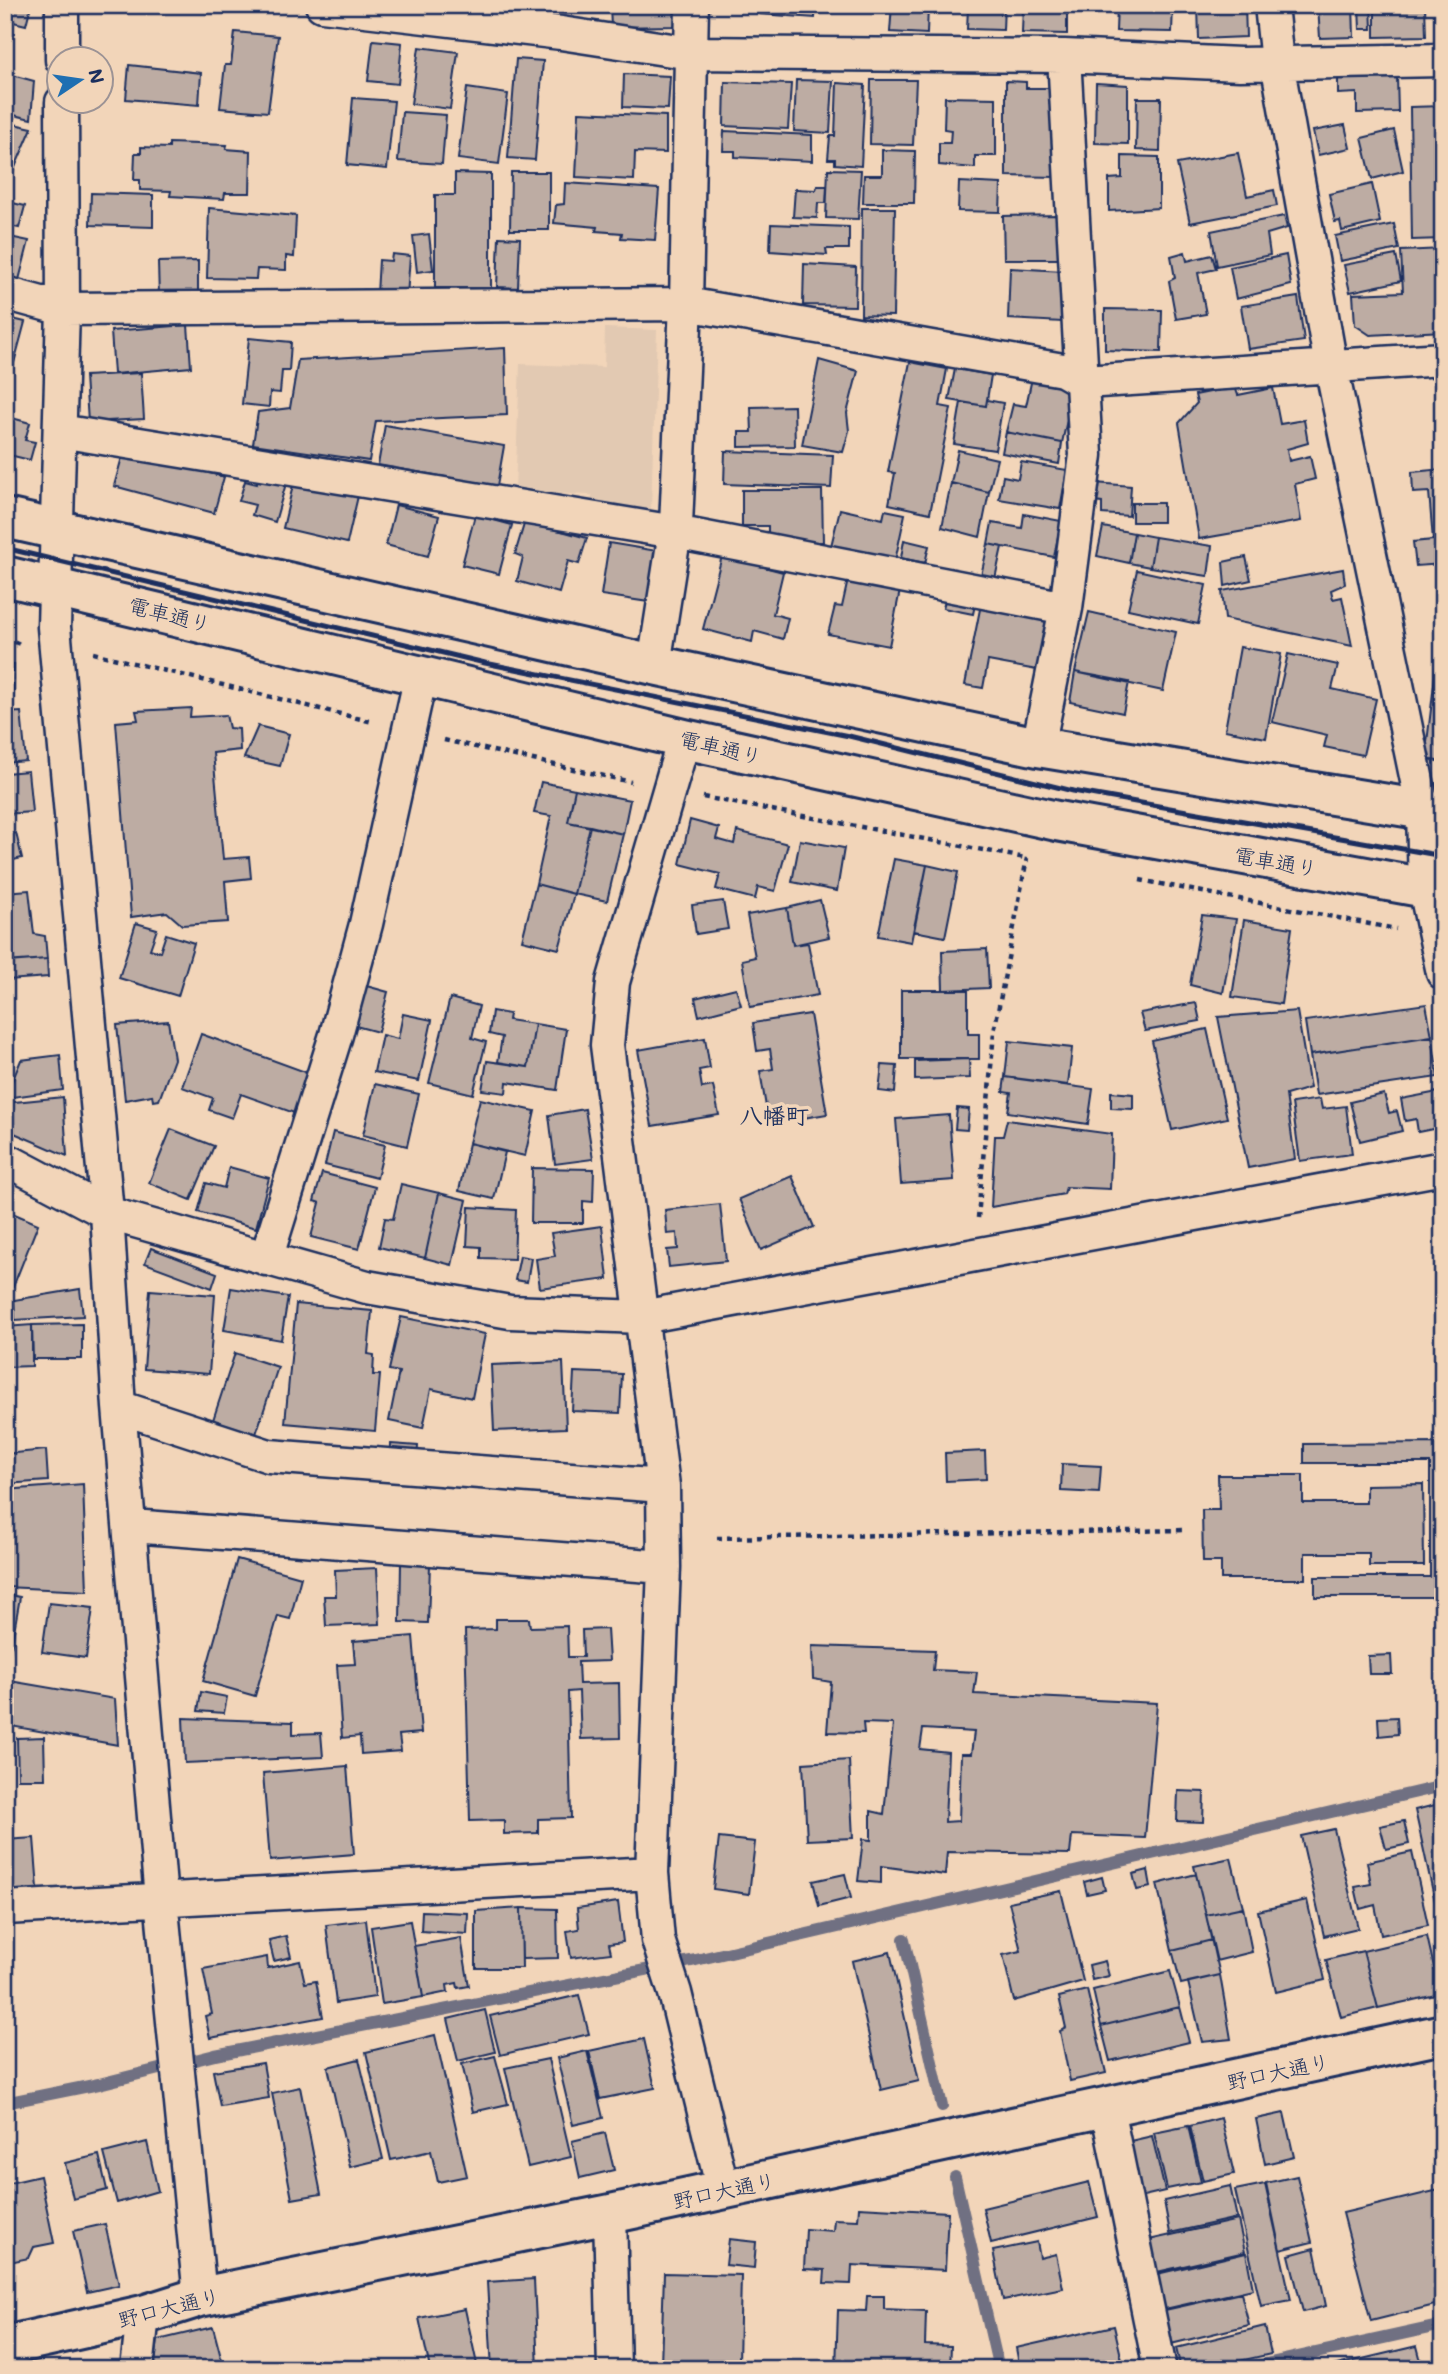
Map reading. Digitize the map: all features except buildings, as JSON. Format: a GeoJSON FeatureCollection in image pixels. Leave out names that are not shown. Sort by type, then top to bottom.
{"type":"FeatureCollection","features":[{"type":"Feature","properties":{"kind":"street"},"geometry":{"type":"LineString","coordinates":[[62,5],[62,46]]}},
{"type":"Feature","properties":{"kind":"street"},"geometry":{"type":"LineString","coordinates":[[323,5],[561,33],[691,53],[1065,56],[1240,64],[1443,60]]}},
{"type":"Feature","properties":{"kind":"street"},"geometry":{"type":"LineString","coordinates":[[654,665],[675,532],[685,304],[692,5]]}},
{"type":"Feature","properties":{"kind":"street"},"geometry":{"type":"LineString","coordinates":[[1271,5],[1277,62],[1331,366],[1433,812],[1434,889],[1443,973]]}},
{"type":"Feature","properties":{"kind":"street"},"geometry":{"type":"LineString","coordinates":[[1038,747],[1066,608],[1086,455],[1065,56]]}},
{"type":"Feature","properties":{"kind":"street"},"geometry":{"type":"LineString","coordinates":[[62,116],[63,309],[54,627],[107,1213],[119,1407],[132,1526],[161,1899],[200,2297]]}},
{"type":"Feature","properties":{"kind":"street"},"geometry":{"type":"LineString","coordinates":[[5,293],[63,309],[685,304],[1063,370],[1084,382],[1443,359]]}},
{"type":"Feature","properties":{"kind":"street"},"geometry":{"type":"LineString","coordinates":[[60,431],[675,532],[1066,608]]}},
{"type":"Feature","properties":{"kind":"street"},"geometry":{"type":"LineString","coordinates":[[5,518],[654,665],[1038,747],[1433,812]]}},
{"type":"Feature","properties":{"kind":"street","name":"電車通り"},"geometry":{"type":"LineString","coordinates":[[5,576],[684,738],[1057,821],[1434,889]]}},
{"type":"Feature","properties":{"kind":"street"},"geometry":{"type":"LineString","coordinates":[[266,1259],[336,1035],[366,925],[421,675]]}},
{"type":"Feature","properties":{"kind":"street"},"geometry":{"type":"LineString","coordinates":[[684,738],[613,982],[607,1045],[663,1486],[664,1567],[652,1873],[657,1940],[675,1993],[723,2190]]}},
{"type":"Feature","properties":{"kind":"street"},"geometry":{"type":"LineString","coordinates":[[5,1159],[107,1213],[367,1287],[510,1312],[642,1317],[1443,1168]]}},
{"type":"Feature","properties":{"kind":"street"},"geometry":{"type":"LineString","coordinates":[[119,1407],[269,1455],[663,1486]]}},
{"type":"Feature","properties":{"kind":"street"},"geometry":{"type":"LineString","coordinates":[[132,1526],[664,1567]]}},
{"type":"Feature","properties":{"kind":"street"},"geometry":{"type":"LineString","coordinates":[[5,1908],[652,1873]]}},
{"type":"Feature","properties":{"kind":"street","name":"野口大通り"},"geometry":{"type":"LineString","coordinates":[[5,2346],[143,2315],[200,2297],[610,2214],[1443,2034]]}},
{"type":"Feature","properties":{"kind":"street"},"geometry":{"type":"LineString","coordinates":[[1107,2108],[1160,2369]]}},
{"type":"Feature","properties":{"kind":"street"},"geometry":{"type":"LineString","coordinates":[[610,2214],[614,2369]]}},
{"type":"Feature","properties":{"kind":"street"},"geometry":{"type":"LineString","coordinates":[[137,2369],[143,2315]]}},
{"type":"Feature","properties":{"kind":"path"},"geometry":{"type":"LineString","coordinates":[[84,661],[90,653],[383,725]]}},
{"type":"Feature","properties":{"kind":"path"},"geometry":{"type":"LineString","coordinates":[[433,737],[631,782]]}},
{"type":"Feature","properties":{"kind":"path"},"geometry":{"type":"LineString","coordinates":[[978,1221],[994,1032],[1027,858]]}},
{"type":"Feature","properties":{"kind":"path"},"geometry":{"type":"LineString","coordinates":[[717,1538],[1185,1530]]}},
{"type":"Feature","properties":{"kind":"shaded area"},"geometry":{"type":"Polygon","coordinates":[[[605,328],[657,330],[651,509],[591,507],[592,495],[515,492],[520,364],[604,367],[605,328]]]}},
{"type":"Feature","properties":{"kind":"waterway"},"geometry":{"type":"LineString","coordinates":[[5,2103],[99,2084],[215,2055],[696,1960],[1443,1786]]}},
{"type":"Feature","properties":{"kind":"waterway"},"geometry":{"type":"LineString","coordinates":[[904,1939],[942,2106]]}},
{"type":"Feature","properties":{"kind":"waterway"},"geometry":{"type":"LineString","coordinates":[[955,2177],[999,2369]]}},
{"type":"Feature","properties":{"kind":"waterway"},"geometry":{"type":"LineString","coordinates":[[1243,2369],[1443,2325]]}},
{"type":"Feature","properties":{"kind":"railway"},"geometry":{"type":"LineString","coordinates":[[5,548],[485,663],[849,736],[1073,791],[1443,856]]}},
{"type":"Feature","properties":{"kind":"district","name":"八幡町"},"geometry":{"type":"Point","coordinates":[774,1115]}}]}
